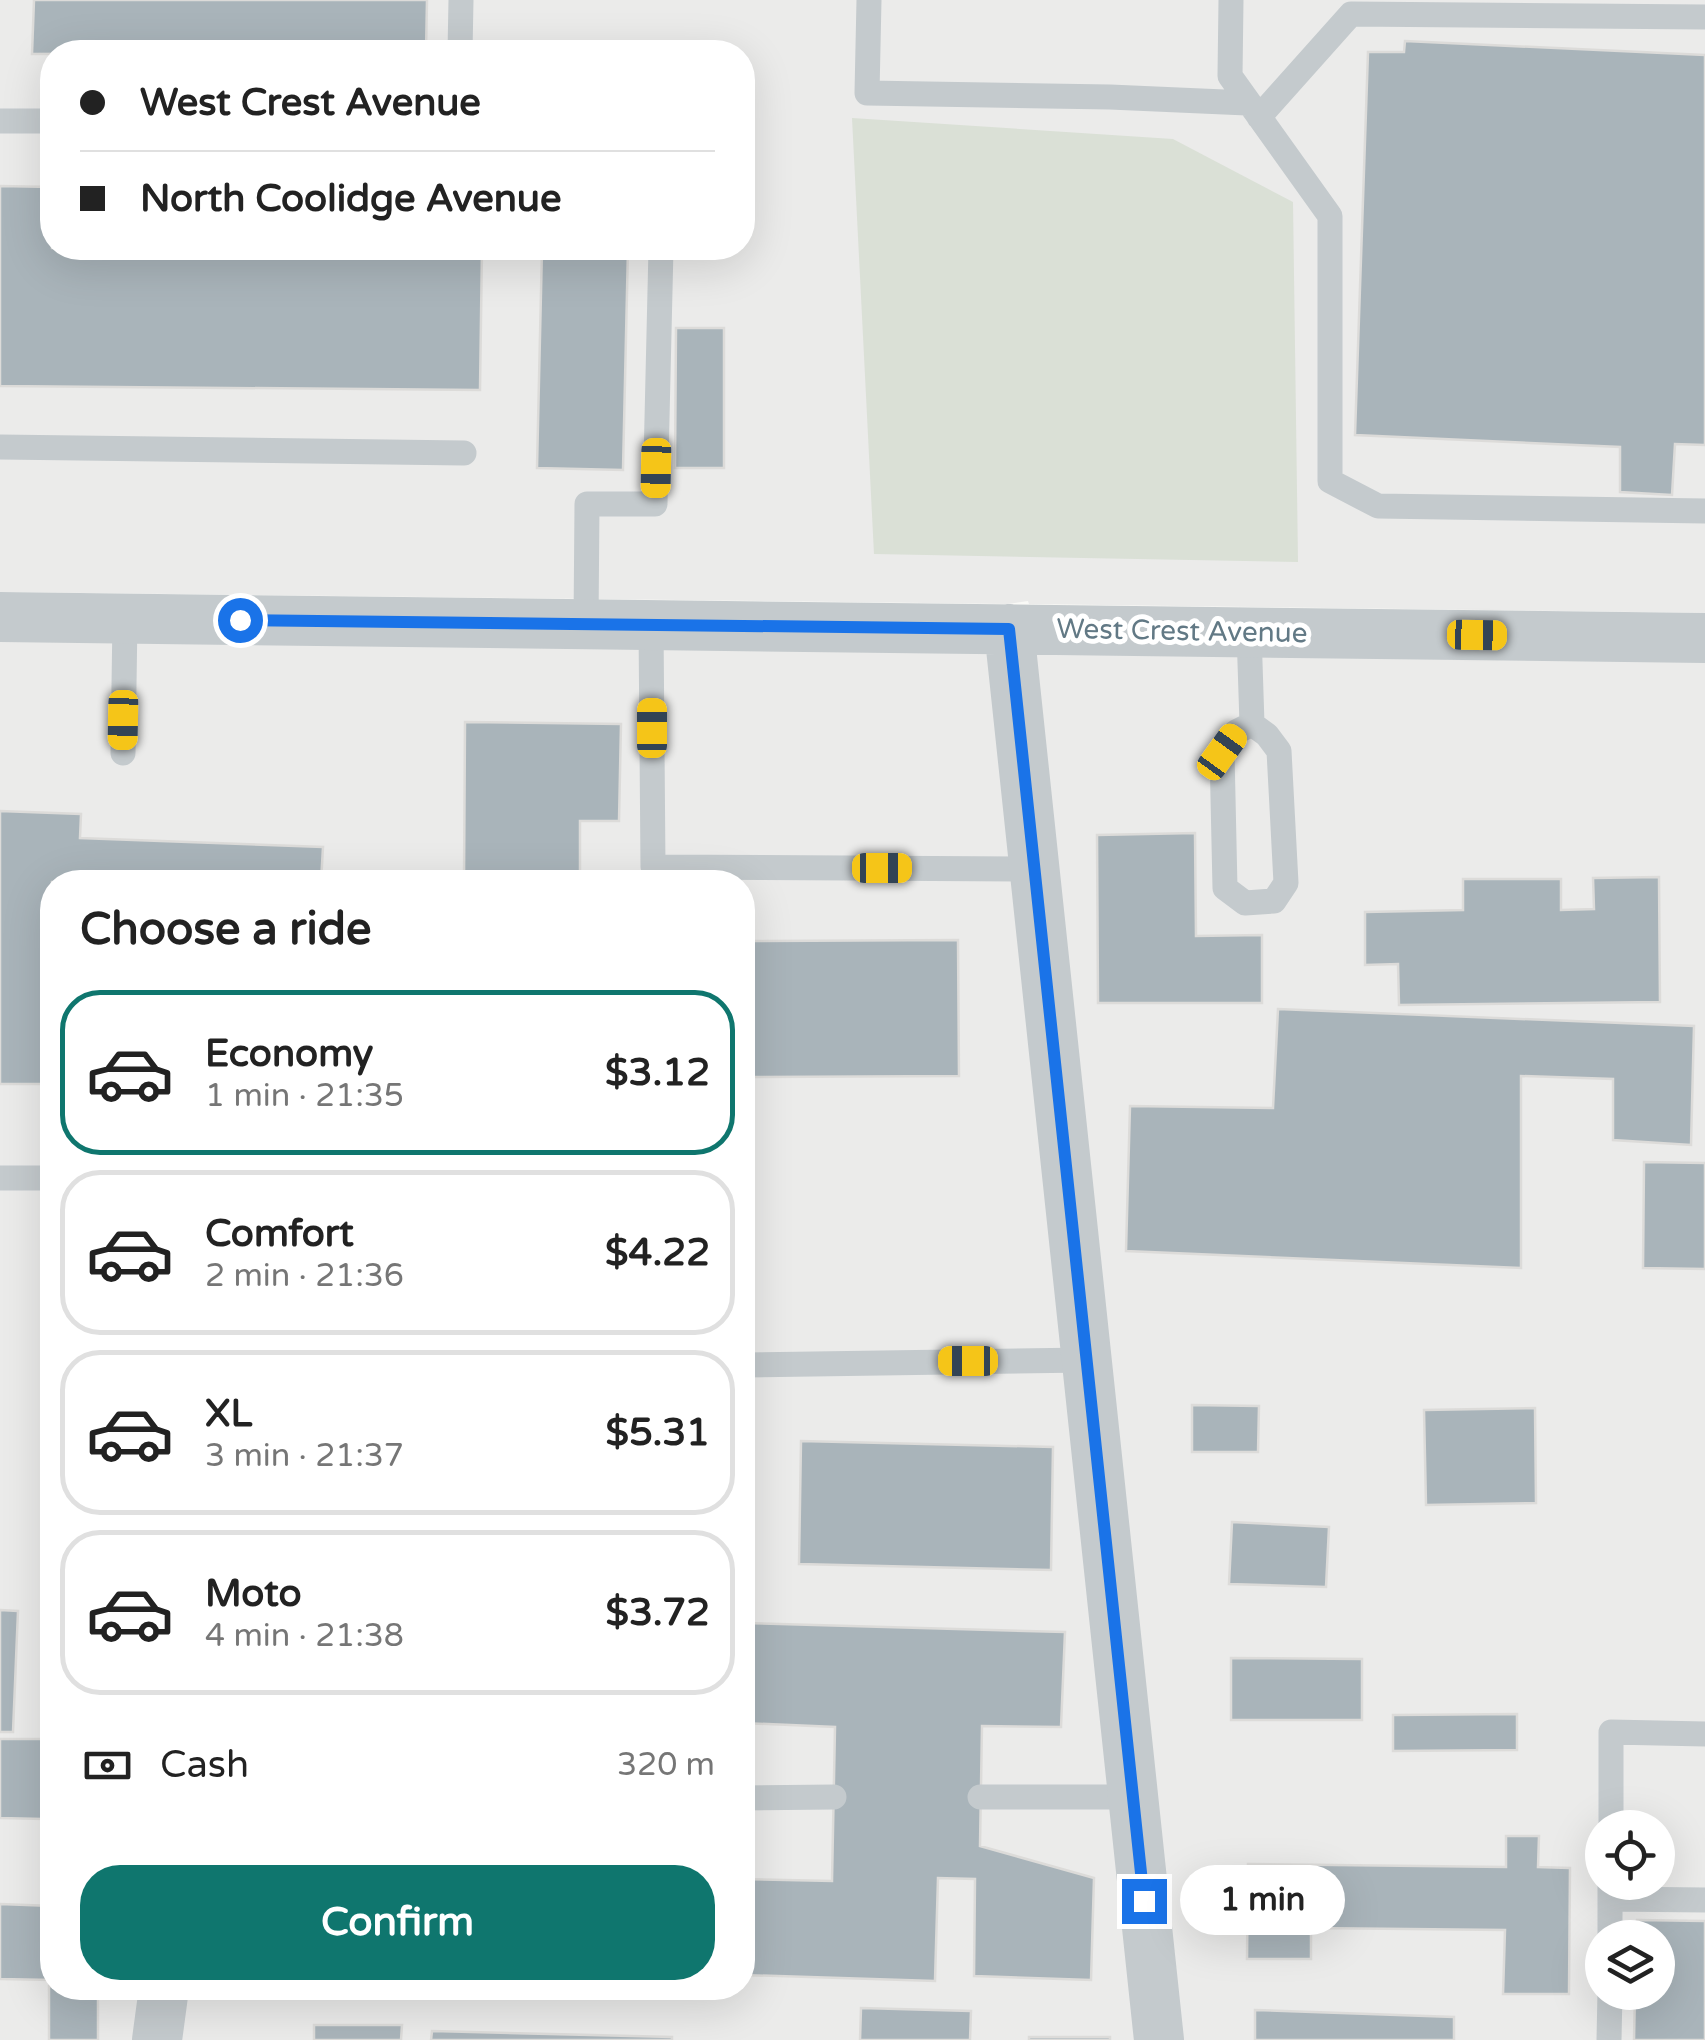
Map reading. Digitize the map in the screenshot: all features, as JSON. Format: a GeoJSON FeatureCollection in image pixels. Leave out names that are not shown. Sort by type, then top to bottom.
{"type":"FeatureCollection","features":[{"type":"Feature","properties":{"kind":"street","name":"West Crest Avenue"},"geometry":{"type":"LineString","coordinates":[[0,616],[1705,638]]}},
{"type":"Feature","properties":{"kind":"street"},"geometry":{"type":"LineString","coordinates":[[1009,629],[1159,2040]]}},
{"type":"Feature","properties":{"kind":"street"},"geometry":{"type":"LineString","coordinates":[[158,2040],[163,2000]]}},
{"type":"Feature","properties":{"kind":"lane"},"geometry":{"type":"LineString","coordinates":[[460,40],[461,0]]}},
{"type":"Feature","properties":{"kind":"lane"},"geometry":{"type":"LineString","coordinates":[[869,0],[868,94],[1110,97],[1253,110],[1352,14],[1585,8],[1705,17]]}},
{"type":"Feature","properties":{"kind":"lane"},"geometry":{"type":"LineString","coordinates":[[1231,0],[1230,76],[1330,216],[1330,481],[1378,506],[1705,510]]}},
{"type":"Feature","properties":{"kind":"lane"},"geometry":{"type":"LineString","coordinates":[[0,121],[40,121]]}},
{"type":"Feature","properties":{"kind":"lane"},"geometry":{"type":"LineString","coordinates":[[586,624],[588,504],[655,504],[661,260]]}},
{"type":"Feature","properties":{"kind":"lane"},"geometry":{"type":"LineString","coordinates":[[0,448],[464,454]]}},
{"type":"Feature","properties":{"kind":"lane"},"geometry":{"type":"LineString","coordinates":[[123,754],[125,618]]}},
{"type":"Feature","properties":{"kind":"lane"},"geometry":{"type":"LineString","coordinates":[[652,625],[654,870]]}},
{"type":"Feature","properties":{"kind":"lane"},"geometry":{"type":"LineString","coordinates":[[1248,632],[1252,724]]}},
{"type":"Feature","properties":{"kind":"lane"},"geometry":{"type":"LineString","coordinates":[[1252,724],[1279,750],[1286,883],[1274,901],[1245,903],[1225,888],[1222,752],[1236,732],[1252,724]]}},
{"type":"Feature","properties":{"kind":"lane"},"geometry":{"type":"LineString","coordinates":[[755,873],[1035,869]]}},
{"type":"Feature","properties":{"kind":"lane"},"geometry":{"type":"LineString","coordinates":[[0,1178],[40,1178]]}},
{"type":"Feature","properties":{"kind":"lane"},"geometry":{"type":"LineString","coordinates":[[755,1365],[1086,1360]]}},
{"type":"Feature","properties":{"kind":"lane"},"geometry":{"type":"LineString","coordinates":[[1611,1810],[1612,1732],[1705,1734]]}},
{"type":"Feature","properties":{"kind":"lane"},"geometry":{"type":"LineString","coordinates":[[980,1798],[1133,1797]]}},
{"type":"Feature","properties":{"kind":"lane"},"geometry":{"type":"LineString","coordinates":[[755,1798],[834,1798]]}},
{"type":"Feature","properties":{"kind":"lane"},"geometry":{"type":"LineString","coordinates":[[1675,1897],[1705,1900]]}},
{"type":"Feature","properties":{"kind":"lane"},"geometry":{"type":"LineString","coordinates":[[1609,2040],[1610,2010]]}},
{"type":"Feature","properties":{"kind":"shaded area"},"geometry":{"type":"Polygon","coordinates":[[[0,0],[1705,0],[1705,613],[1028,601],[1008,604],[0,592],[0,0]]]}},
{"type":"Feature","properties":{"kind":"shaded area"},"geometry":{"type":"Polygon","coordinates":[[[852,118],[1173,139],[1293,202],[1298,562],[874,554],[852,118]]]}},
{"type":"Feature","properties":{"kind":"shaded area"},"geometry":{"type":"Polygon","coordinates":[[[0,641],[990,653],[1138,2040],[179,2040],[184,2000],[755,2000],[755,870],[40,870],[40,2000],[140,2000],[135,2040],[0,2040],[0,641]]]}},
{"type":"Feature","properties":{"kind":"shaded area"},"geometry":{"type":"Polygon","coordinates":[[[1034,654],[1705,662],[1705,2040],[1182,2040],[1034,654]]]}},
{"type":"Feature","properties":{"kind":"building"},"geometry":{"type":"Polygon","coordinates":[[[34,0],[427,0],[426,40],[40,40],[40,54],[32,54],[34,0]]]}},
{"type":"Feature","properties":{"kind":"building"},"geometry":{"type":"Polygon","coordinates":[[[1405,41],[1705,55],[1705,445],[1675,444],[1672,495],[1620,492],[1620,447],[1355,435],[1368,52],[1404,52],[1405,41]]]}},
{"type":"Feature","properties":{"kind":"building"},"geometry":{"type":"Polygon","coordinates":[[[0,186],[40,187],[40,260],[482,260],[480,390],[0,386],[0,186]]]}},
{"type":"Feature","properties":{"kind":"building"},"geometry":{"type":"Polygon","coordinates":[[[542,260],[628,260],[623,470],[537,468],[542,260]]]}},
{"type":"Feature","properties":{"kind":"building"},"geometry":{"type":"Polygon","coordinates":[[[676,328],[724,328],[724,468],[675,468],[676,328]]]}},
{"type":"Feature","properties":{"kind":"building"},"geometry":{"type":"Polygon","coordinates":[[[465,722],[621,724],[619,821],[580,821],[580,870],[464,870],[465,722]]]}},
{"type":"Feature","properties":{"kind":"building"},"geometry":{"type":"Polygon","coordinates":[[[0,811],[81,814],[80,838],[323,847],[322,870],[40,870],[40,1084],[0,1084],[0,811]]]}},
{"type":"Feature","properties":{"kind":"building"},"geometry":{"type":"Polygon","coordinates":[[[1195,833],[1196,936],[1262,935],[1262,1003],[1098,1003],[1097,835],[1195,833]]]}},
{"type":"Feature","properties":{"kind":"building"},"geometry":{"type":"Polygon","coordinates":[[[1659,877],[1660,1002],[1399,1005],[1398,964],[1365,965],[1365,912],[1463,910],[1463,879],[1561,879],[1561,910],[1594,909],[1593,878],[1659,877]]]}},
{"type":"Feature","properties":{"kind":"building"},"geometry":{"type":"Polygon","coordinates":[[[958,940],[959,1076],[755,1077],[755,941],[958,940]]]}},
{"type":"Feature","properties":{"kind":"building"},"geometry":{"type":"Polygon","coordinates":[[[1278,1009],[1694,1026],[1691,1145],[1613,1140],[1613,1079],[1521,1076],[1521,1268],[1126,1251],[1130,1106],[1273,1108],[1278,1009]]]}},
{"type":"Feature","properties":{"kind":"building"},"geometry":{"type":"Polygon","coordinates":[[[1644,1162],[1705,1163],[1705,1269],[1643,1268],[1644,1162]]]}},
{"type":"Feature","properties":{"kind":"building"},"geometry":{"type":"Polygon","coordinates":[[[1192,1405],[1259,1406],[1258,1452],[1192,1452],[1192,1405]]]}},
{"type":"Feature","properties":{"kind":"building"},"geometry":{"type":"Polygon","coordinates":[[[1535,1408],[1536,1503],[1426,1505],[1424,1410],[1535,1408]]]}},
{"type":"Feature","properties":{"kind":"building"},"geometry":{"type":"Polygon","coordinates":[[[801,1441],[1053,1447],[1051,1570],[799,1564],[801,1441]]]}},
{"type":"Feature","properties":{"kind":"building"},"geometry":{"type":"Polygon","coordinates":[[[1232,1522],[1329,1527],[1326,1587],[1229,1584],[1232,1522]]]}},
{"type":"Feature","properties":{"kind":"building"},"geometry":{"type":"Polygon","coordinates":[[[0,1610],[18,1611],[13,1732],[0,1732],[0,1610]]]}},
{"type":"Feature","properties":{"kind":"building"},"geometry":{"type":"Polygon","coordinates":[[[755,1623],[1065,1632],[1061,1727],[982,1726],[980,1846],[1094,1878],[1091,1980],[974,1976],[975,1879],[938,1878],[935,1981],[755,1975],[755,1879],[832,1881],[835,1727],[755,1724],[755,1623]]]}},
{"type":"Feature","properties":{"kind":"building"},"geometry":{"type":"Polygon","coordinates":[[[1231,1658],[1362,1659],[1362,1720],[1231,1720],[1231,1658]]]}},
{"type":"Feature","properties":{"kind":"building"},"geometry":{"type":"Polygon","coordinates":[[[1517,1714],[1517,1750],[1393,1751],[1393,1715],[1517,1714]]]}},
{"type":"Feature","properties":{"kind":"building"},"geometry":{"type":"Polygon","coordinates":[[[0,1739],[40,1739],[40,1819],[0,1818],[0,1739]]]}},
{"type":"Feature","properties":{"kind":"building"},"geometry":{"type":"Polygon","coordinates":[[[1506,1836],[1539,1836],[1538,1867],[1570,1868],[1569,1994],[1503,1994],[1505,1930],[1311,1928],[1311,1959],[1247,1959],[1248,1864],[1506,1867],[1506,1836]]]}},
{"type":"Feature","properties":{"kind":"building"},"geometry":{"type":"Polygon","coordinates":[[[0,1904],[40,1906],[40,1980],[0,1979],[0,1904]]]}},
{"type":"Feature","properties":{"kind":"building"},"geometry":{"type":"Polygon","coordinates":[[[1675,1921],[1705,1921],[1705,2040],[1634,2040],[1635,2010],[1675,2010],[1675,1921]]]}},
{"type":"Feature","properties":{"kind":"building"},"geometry":{"type":"Polygon","coordinates":[[[49,2000],[98,2000],[98,2040],[49,2040],[49,2000]]]}},
{"type":"Feature","properties":{"kind":"building"},"geometry":{"type":"Polygon","coordinates":[[[861,2008],[971,2011],[970,2040],[860,2040],[861,2008]]]}},
{"type":"Feature","properties":{"kind":"building"},"geometry":{"type":"Polygon","coordinates":[[[1255,2010],[1454,2017],[1454,2040],[1255,2040],[1255,2010]]]}},
{"type":"Feature","properties":{"kind":"building"},"geometry":{"type":"Polygon","coordinates":[[[314,2025],[402,2025],[401,2040],[314,2040],[314,2025]]]}},
{"type":"Feature","properties":{"kind":"building"},"geometry":{"type":"Polygon","coordinates":[[[432,2031],[672,2037],[672,2040],[431,2040],[432,2031]]]}},
{"type":"Feature","properties":{"kind":"building"},"geometry":{"type":"Polygon","coordinates":[[[1110,2037],[1110,2040],[1029,2040],[1110,2037]]]}},
{"type":"Feature","properties":{"kind":"route"},"geometry":{"type":"LineString","coordinates":[[240,620],[1009,629],[1144,1901]]}}]}
